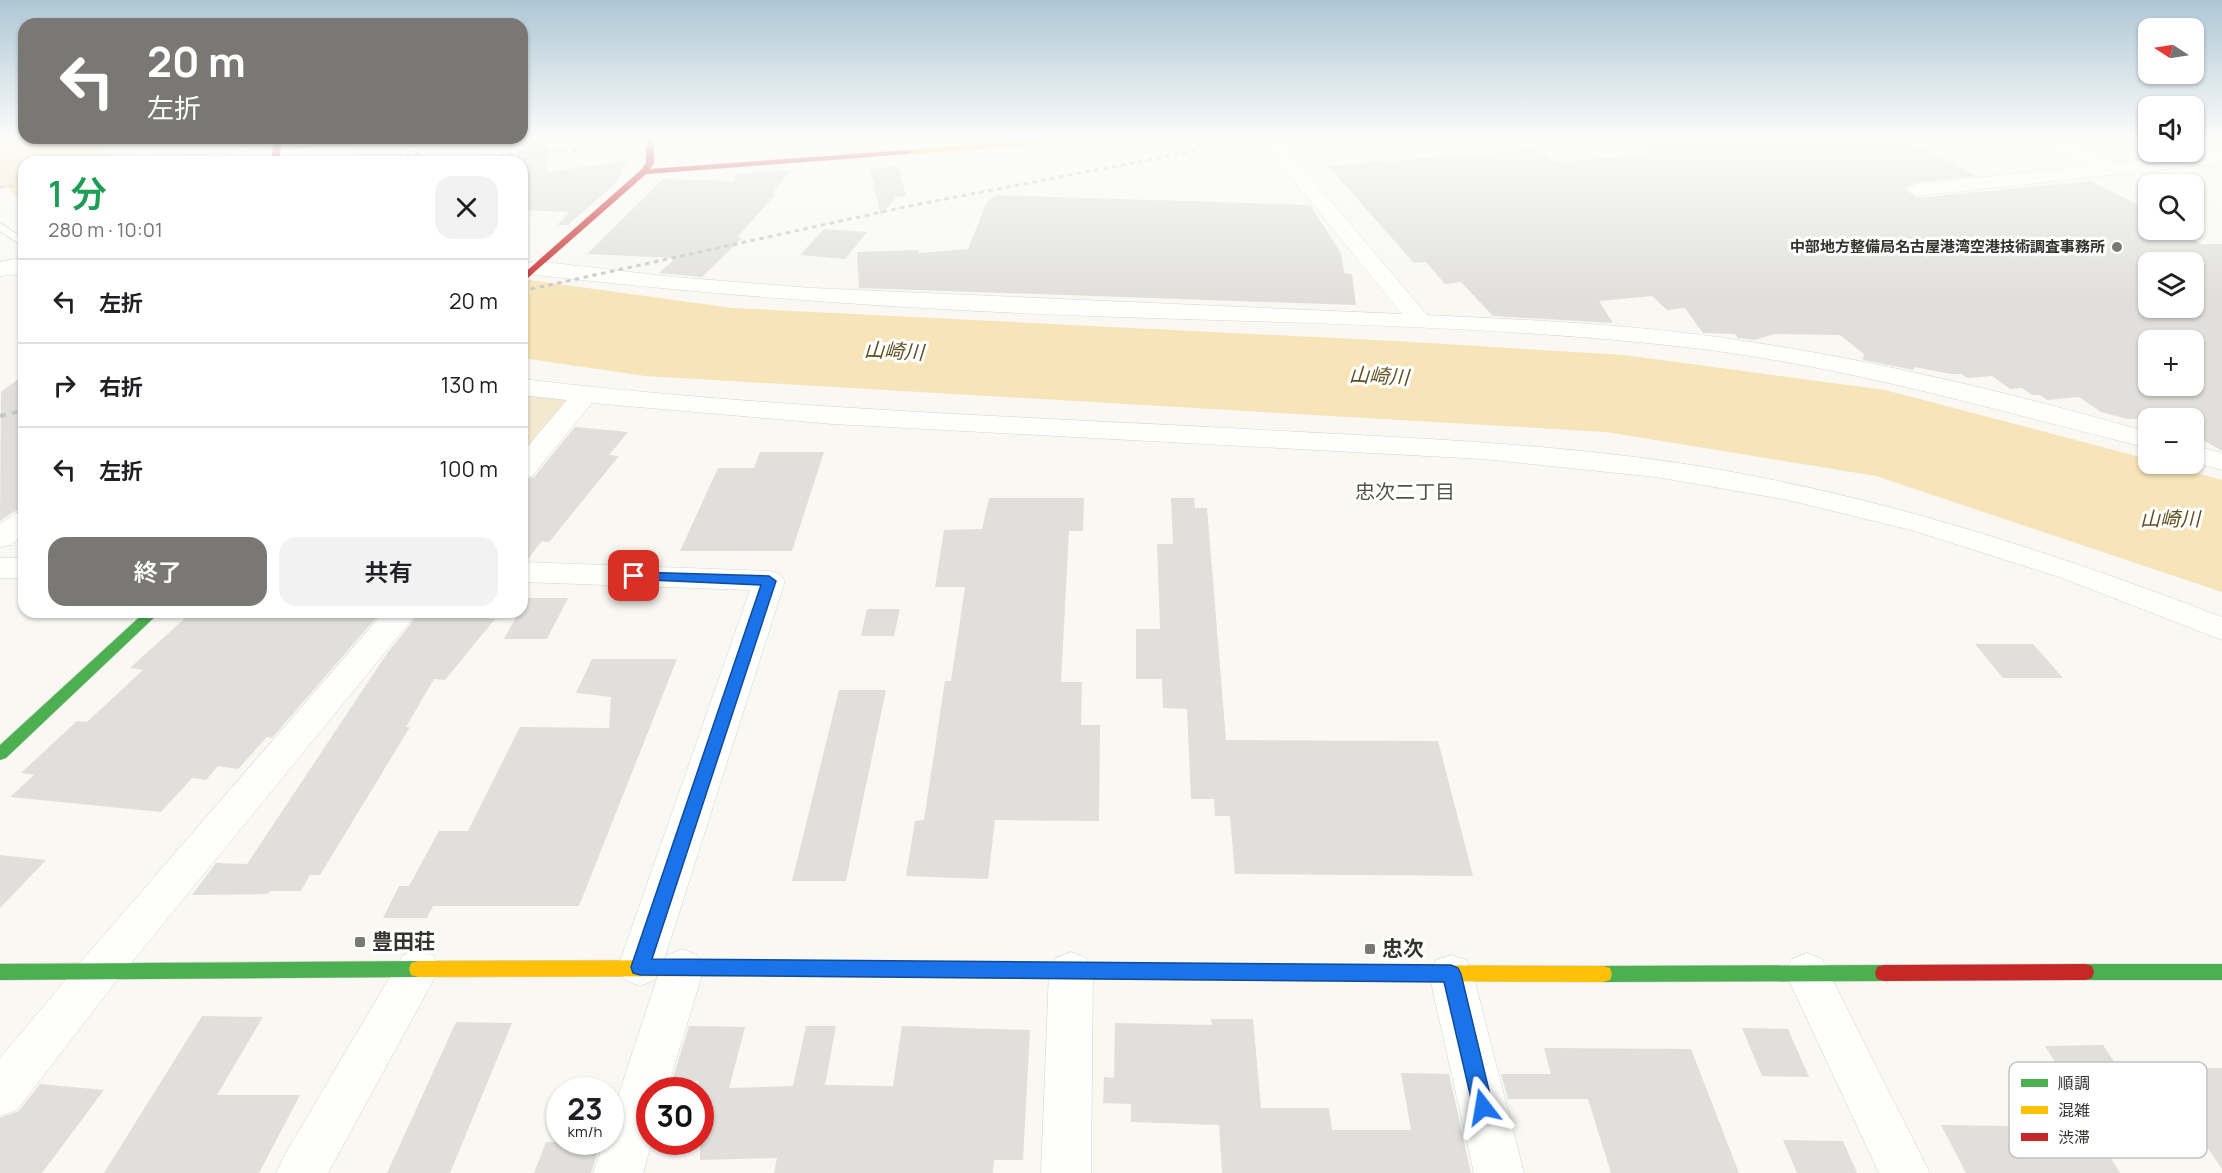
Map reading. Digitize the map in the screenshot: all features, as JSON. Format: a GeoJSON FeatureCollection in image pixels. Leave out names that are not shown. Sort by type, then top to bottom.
{"type":"FeatureCollection","features":[{"type":"Feature","properties":{"kind":"street"},"geometry":{"type":"LineString","coordinates":[[528,271],[621,192]]}},
{"type":"Feature","properties":{"kind":"street"},"geometry":{"type":"LineString","coordinates":[[1313,192],[1420,321]]}},
{"type":"Feature","properties":{"kind":"street"},"geometry":{"type":"LineString","coordinates":[[0,269],[18,266]]}},
{"type":"Feature","properties":{"kind":"street"},"geometry":{"type":"LineString","coordinates":[[528,272],[927,304],[1420,321],[1647,337],[1773,353],[1885,373],[2138,437]]}},
{"type":"Feature","properties":{"kind":"street"},"geometry":{"type":"LineString","coordinates":[[528,388],[801,414],[1190,432],[1513,453],[1622,464],[1712,478],[1917,523],[2053,564],[2222,629]]}},
{"type":"Feature","properties":{"kind":"street"},"geometry":{"type":"LineString","coordinates":[[528,463],[585,395]]}},
{"type":"Feature","properties":{"kind":"street"},"geometry":{"type":"LineString","coordinates":[[2204,456],[2222,462]]}},
{"type":"Feature","properties":{"kind":"street"},"geometry":{"type":"LineString","coordinates":[[0,538],[18,524]]}},
{"type":"Feature","properties":{"kind":"street"},"geometry":{"type":"LineString","coordinates":[[0,568],[18,568]]}},
{"type":"Feature","properties":{"kind":"street"},"geometry":{"type":"LineString","coordinates":[[528,572],[769,581],[661,968],[618,1173]]}},
{"type":"Feature","properties":{"kind":"street"},"geometry":{"type":"LineString","coordinates":[[0,754],[147,618]]}},
{"type":"Feature","properties":{"kind":"street"},"geometry":{"type":"LineString","coordinates":[[0,1094],[99,971],[397,618]]}},
{"type":"Feature","properties":{"kind":"street"},"geometry":{"type":"LineString","coordinates":[[301,1173],[418,968]]}},
{"type":"Feature","properties":{"kind":"street"},"geometry":{"type":"LineString","coordinates":[[0,972],[418,968],[1451,974],[2222,972]]}},
{"type":"Feature","properties":{"kind":"street"},"geometry":{"type":"LineString","coordinates":[[1066,1173],[1071,971]]}},
{"type":"Feature","properties":{"kind":"street"},"geometry":{"type":"LineString","coordinates":[[1807,972],[1905,1173]]}},
{"type":"Feature","properties":{"kind":"street"},"geometry":{"type":"LineString","coordinates":[[1451,974],[1499,1173]]}},
{"type":"Feature","properties":{"kind":"lane"},"geometry":{"type":"LineString","coordinates":[[0,225],[18,239]]}},
{"type":"Feature","properties":{"kind":"shaded area"},"geometry":{"type":"Polygon","coordinates":[[[528,388],[585,395],[528,463],[528,388]]]}},
{"type":"Feature","properties":{"kind":"water","name":"山崎川"},"geometry":{"type":"Polygon","coordinates":[[[528,280],[732,308],[1395,341],[1624,355],[1885,390],[2138,456],[2138,474],[2200,474],[2222,480],[2222,592],[1876,476],[1606,432],[645,376],[528,359],[528,280]]]}},
{"type":"Feature","properties":{"kind":"building"},"geometry":{"type":"Polygon","coordinates":[[[528,192],[606,192],[568,225],[557,225],[570,212],[528,210],[528,192]]]}},
{"type":"Feature","properties":{"kind":"building"},"geometry":{"type":"Polygon","coordinates":[[[650,192],[774,192],[772,194],[776,194],[737,237],[742,238],[702,277],[659,273],[676,258],[587,254],[650,192]]]}},
{"type":"Feature","properties":{"kind":"building"},"geometry":{"type":"Polygon","coordinates":[[[875,192],[905,192],[906,196],[896,197],[881,216],[875,192]]]}},
{"type":"Feature","properties":{"kind":"building"},"geometry":{"type":"Polygon","coordinates":[[[1351,192],[1908,192],[1916,198],[1980,192],[2112,192],[2138,205],[2138,240],[2194,240],[2201,244],[2222,244],[2222,451],[2204,440],[2204,408],[2138,408],[2138,419],[2127,419],[2101,412],[2079,397],[2047,400],[2040,395],[2032,395],[2022,388],[2010,389],[1992,376],[1967,378],[1962,374],[1914,367],[1914,370],[1863,360],[1864,354],[1840,335],[1775,334],[1754,340],[1738,338],[1735,334],[1703,333],[1685,308],[1667,310],[1652,296],[1599,301],[1613,323],[1493,316],[1461,282],[1445,284],[1426,262],[1414,263],[1351,192]]]}},
{"type":"Feature","properties":{"kind":"building"},"geometry":{"type":"Polygon","coordinates":[[[995,195],[1310,205],[1341,253],[1344,273],[1352,274],[1356,305],[859,288],[857,252],[919,250],[919,253],[968,249],[987,202],[995,195]]]}},
{"type":"Feature","properties":{"kind":"building"},"geometry":{"type":"Polygon","coordinates":[[[824,229],[867,232],[845,259],[800,255],[824,229]]]}},
{"type":"Feature","properties":{"kind":"building"},"geometry":{"type":"Polygon","coordinates":[[[18,379],[18,511],[0,521],[1,392],[18,379]]]}},
{"type":"Feature","properties":{"kind":"building"},"geometry":{"type":"Polygon","coordinates":[[[575,427],[628,432],[609,455],[619,456],[549,542],[542,541],[528,559],[528,478],[534,477],[575,427]]]}},
{"type":"Feature","properties":{"kind":"building"},"geometry":{"type":"Polygon","coordinates":[[[760,452],[824,452],[792,551],[680,551],[718,468],[754,468],[760,452]]]}},
{"type":"Feature","properties":{"kind":"building"},"geometry":{"type":"Polygon","coordinates":[[[989,498],[1084,498],[1083,531],[1069,531],[1061,682],[1082,682],[1081,725],[1100,725],[1099,821],[995,820],[988,879],[906,876],[915,821],[924,820],[945,681],[951,681],[965,587],[935,587],[944,530],[982,529],[989,498]]]}},
{"type":"Feature","properties":{"kind":"building"},"geometry":{"type":"Polygon","coordinates":[[[1171,498],[1194,498],[1195,508],[1207,508],[1226,740],[1438,741],[1473,876],[1235,874],[1230,816],[1215,816],[1214,799],[1191,799],[1187,709],[1163,708],[1162,679],[1136,679],[1136,629],[1160,629],[1157,544],[1173,544],[1171,498]]]}},
{"type":"Feature","properties":{"kind":"building"},"geometry":{"type":"Polygon","coordinates":[[[528,598],[568,598],[547,639],[504,639],[516,618],[528,618],[528,598]]]}},
{"type":"Feature","properties":{"kind":"building"},"geometry":{"type":"Polygon","coordinates":[[[867,609],[900,609],[894,636],[861,636],[867,609]]]}},
{"type":"Feature","properties":{"kind":"building"},"geometry":{"type":"Polygon","coordinates":[[[185,618],[376,618],[272,738],[267,737],[238,769],[218,766],[206,780],[192,778],[161,812],[10,797],[34,775],[21,773],[77,721],[87,722],[143,670],[130,668],[185,618]]]}},
{"type":"Feature","properties":{"kind":"building"},"geometry":{"type":"Polygon","coordinates":[[[415,618],[495,619],[445,680],[434,679],[406,727],[410,727],[320,875],[310,875],[301,891],[192,895],[216,863],[247,864],[386,655],[415,618]]]}},
{"type":"Feature","properties":{"kind":"building"},"geometry":{"type":"Polygon","coordinates":[[[1975,644],[2033,644],[2063,678],[2003,678],[1975,644]]]}},
{"type":"Feature","properties":{"kind":"building"},"geometry":{"type":"Polygon","coordinates":[[[592,659],[677,659],[579,906],[433,906],[427,918],[383,918],[399,886],[409,886],[439,831],[468,831],[520,727],[609,728],[611,697],[576,693],[592,659]]]}},
{"type":"Feature","properties":{"kind":"building"},"geometry":{"type":"Polygon","coordinates":[[[839,690],[886,690],[846,881],[792,881],[839,690]]]}},
{"type":"Feature","properties":{"kind":"building"},"geometry":{"type":"Polygon","coordinates":[[[0,855],[46,860],[0,908],[0,855]]]}},
{"type":"Feature","properties":{"kind":"building"},"geometry":{"type":"Polygon","coordinates":[[[202,1016],[263,1017],[217,1095],[300,1095],[259,1173],[104,1173],[202,1016]]]}},
{"type":"Feature","properties":{"kind":"building"},"geometry":{"type":"Polygon","coordinates":[[[1211,1019],[1253,1019],[1261,1108],[1329,1108],[1332,1130],[1411,1130],[1401,1073],[1449,1074],[1471,1173],[1222,1173],[1219,1125],[1131,1122],[1131,1104],[1103,1103],[1104,1077],[1114,1078],[1115,1023],[1212,1025],[1211,1019]]]}},
{"type":"Feature","properties":{"kind":"building"},"geometry":{"type":"Polygon","coordinates":[[[456,1022],[512,1023],[450,1173],[387,1173],[456,1022]]]}},
{"type":"Feature","properties":{"kind":"building"},"geometry":{"type":"Polygon","coordinates":[[[689,1026],[745,1027],[729,1088],[793,1086],[806,1026],[836,1026],[825,1085],[893,1086],[902,1026],[1030,1030],[1023,1160],[994,1160],[993,1173],[774,1173],[777,1158],[700,1160],[700,1155],[714,1155],[714,1077],[673,1077],[689,1026]]]}},
{"type":"Feature","properties":{"kind":"building"},"geometry":{"type":"Polygon","coordinates":[[[1742,1028],[1788,1029],[1809,1077],[1762,1076],[1742,1028]]]}},
{"type":"Feature","properties":{"kind":"building"},"geometry":{"type":"Polygon","coordinates":[[[2103,1045],[2114,1062],[2055,1062],[2045,1046],[2103,1045]]]}},
{"type":"Feature","properties":{"kind":"building"},"geometry":{"type":"Polygon","coordinates":[[[1544,1048],[1691,1049],[1739,1173],[1611,1173],[1588,1099],[1508,1099],[1501,1074],[1551,1074],[1544,1048]]]}},
{"type":"Feature","properties":{"kind":"building"},"geometry":{"type":"Polygon","coordinates":[[[2207,1068],[2222,1068],[2222,1169],[2207,1147],[2207,1068]]]}},
{"type":"Feature","properties":{"kind":"building"},"geometry":{"type":"Polygon","coordinates":[[[40,1084],[104,1090],[42,1173],[0,1173],[0,1118],[19,1111],[40,1084]]]}},
{"type":"Feature","properties":{"kind":"building"},"geometry":{"type":"Polygon","coordinates":[[[1941,1125],[2009,1126],[2009,1158],[2111,1158],[2120,1173],[1966,1173],[1941,1125]]]}},
{"type":"Feature","properties":{"kind":"building"},"geometry":{"type":"Polygon","coordinates":[[[1783,1140],[1843,1141],[1857,1173],[1797,1173],[1783,1140]]]}},
{"type":"Feature","properties":{"kind":"building"},"geometry":{"type":"Polygon","coordinates":[[[546,1142],[546,1155],[597,1155],[591,1173],[534,1173],[546,1142]]]}},
{"type":"Feature","properties":{"kind":"railway"},"geometry":{"type":"LineString","coordinates":[[528,290],[983,192]]}},
{"type":"Feature","properties":{"kind":"railway"},"geometry":{"type":"LineString","coordinates":[[0,416],[18,412]]}},
{"type":"Feature","properties":{"kind":"traffic: fast"},"geometry":{"type":"LineString","coordinates":[[0,754],[147,618]]}},
{"type":"Feature","properties":{"kind":"traffic: fast"},"geometry":{"type":"LineString","coordinates":[[760,968],[1175,972]]}},
{"type":"Feature","properties":{"kind":"traffic: fast"},"geometry":{"type":"LineString","coordinates":[[0,972],[418,969]]}},
{"type":"Feature","properties":{"kind":"traffic: fast"},"geometry":{"type":"LineString","coordinates":[[2085,972],[2222,972]]}},
{"type":"Feature","properties":{"kind":"traffic: fast"},"geometry":{"type":"LineString","coordinates":[[1603,974],[1884,973]]}},
{"type":"Feature","properties":{"kind":"traffic: slow"},"geometry":{"type":"LineString","coordinates":[[418,969],[760,968]]}},
{"type":"Feature","properties":{"kind":"traffic: slow"},"geometry":{"type":"LineString","coordinates":[[1175,972],[1603,974]]}},
{"type":"Feature","properties":{"kind":"traffic: jam"},"geometry":{"type":"LineString","coordinates":[[528,275],[622,192]]}},
{"type":"Feature","properties":{"kind":"traffic: jam"},"geometry":{"type":"LineString","coordinates":[[1884,973],[2085,972]]}},
{"type":"Feature","properties":{"kind":"place","name":"中部地方整備局名古屋港湾空港技術調査事務所"},"geometry":{"type":"Point","coordinates":[2117,247]}},
{"type":"Feature","properties":{"kind":"place","name":"豊田荘"},"geometry":{"type":"Point","coordinates":[360,942]}},
{"type":"Feature","properties":{"kind":"place","name":"忠次"},"geometry":{"type":"Point","coordinates":[1370,949]}},
{"type":"Feature","properties":{"kind":"district","name":"忠次二丁目"},"geometry":{"type":"Point","coordinates":[1405,492]}},
{"type":"Feature","properties":{"kind":"route"},"geometry":{"type":"LineString","coordinates":[[634,576],[769,581],[640,967],[1451,974],[1483,1107]]}}]}
